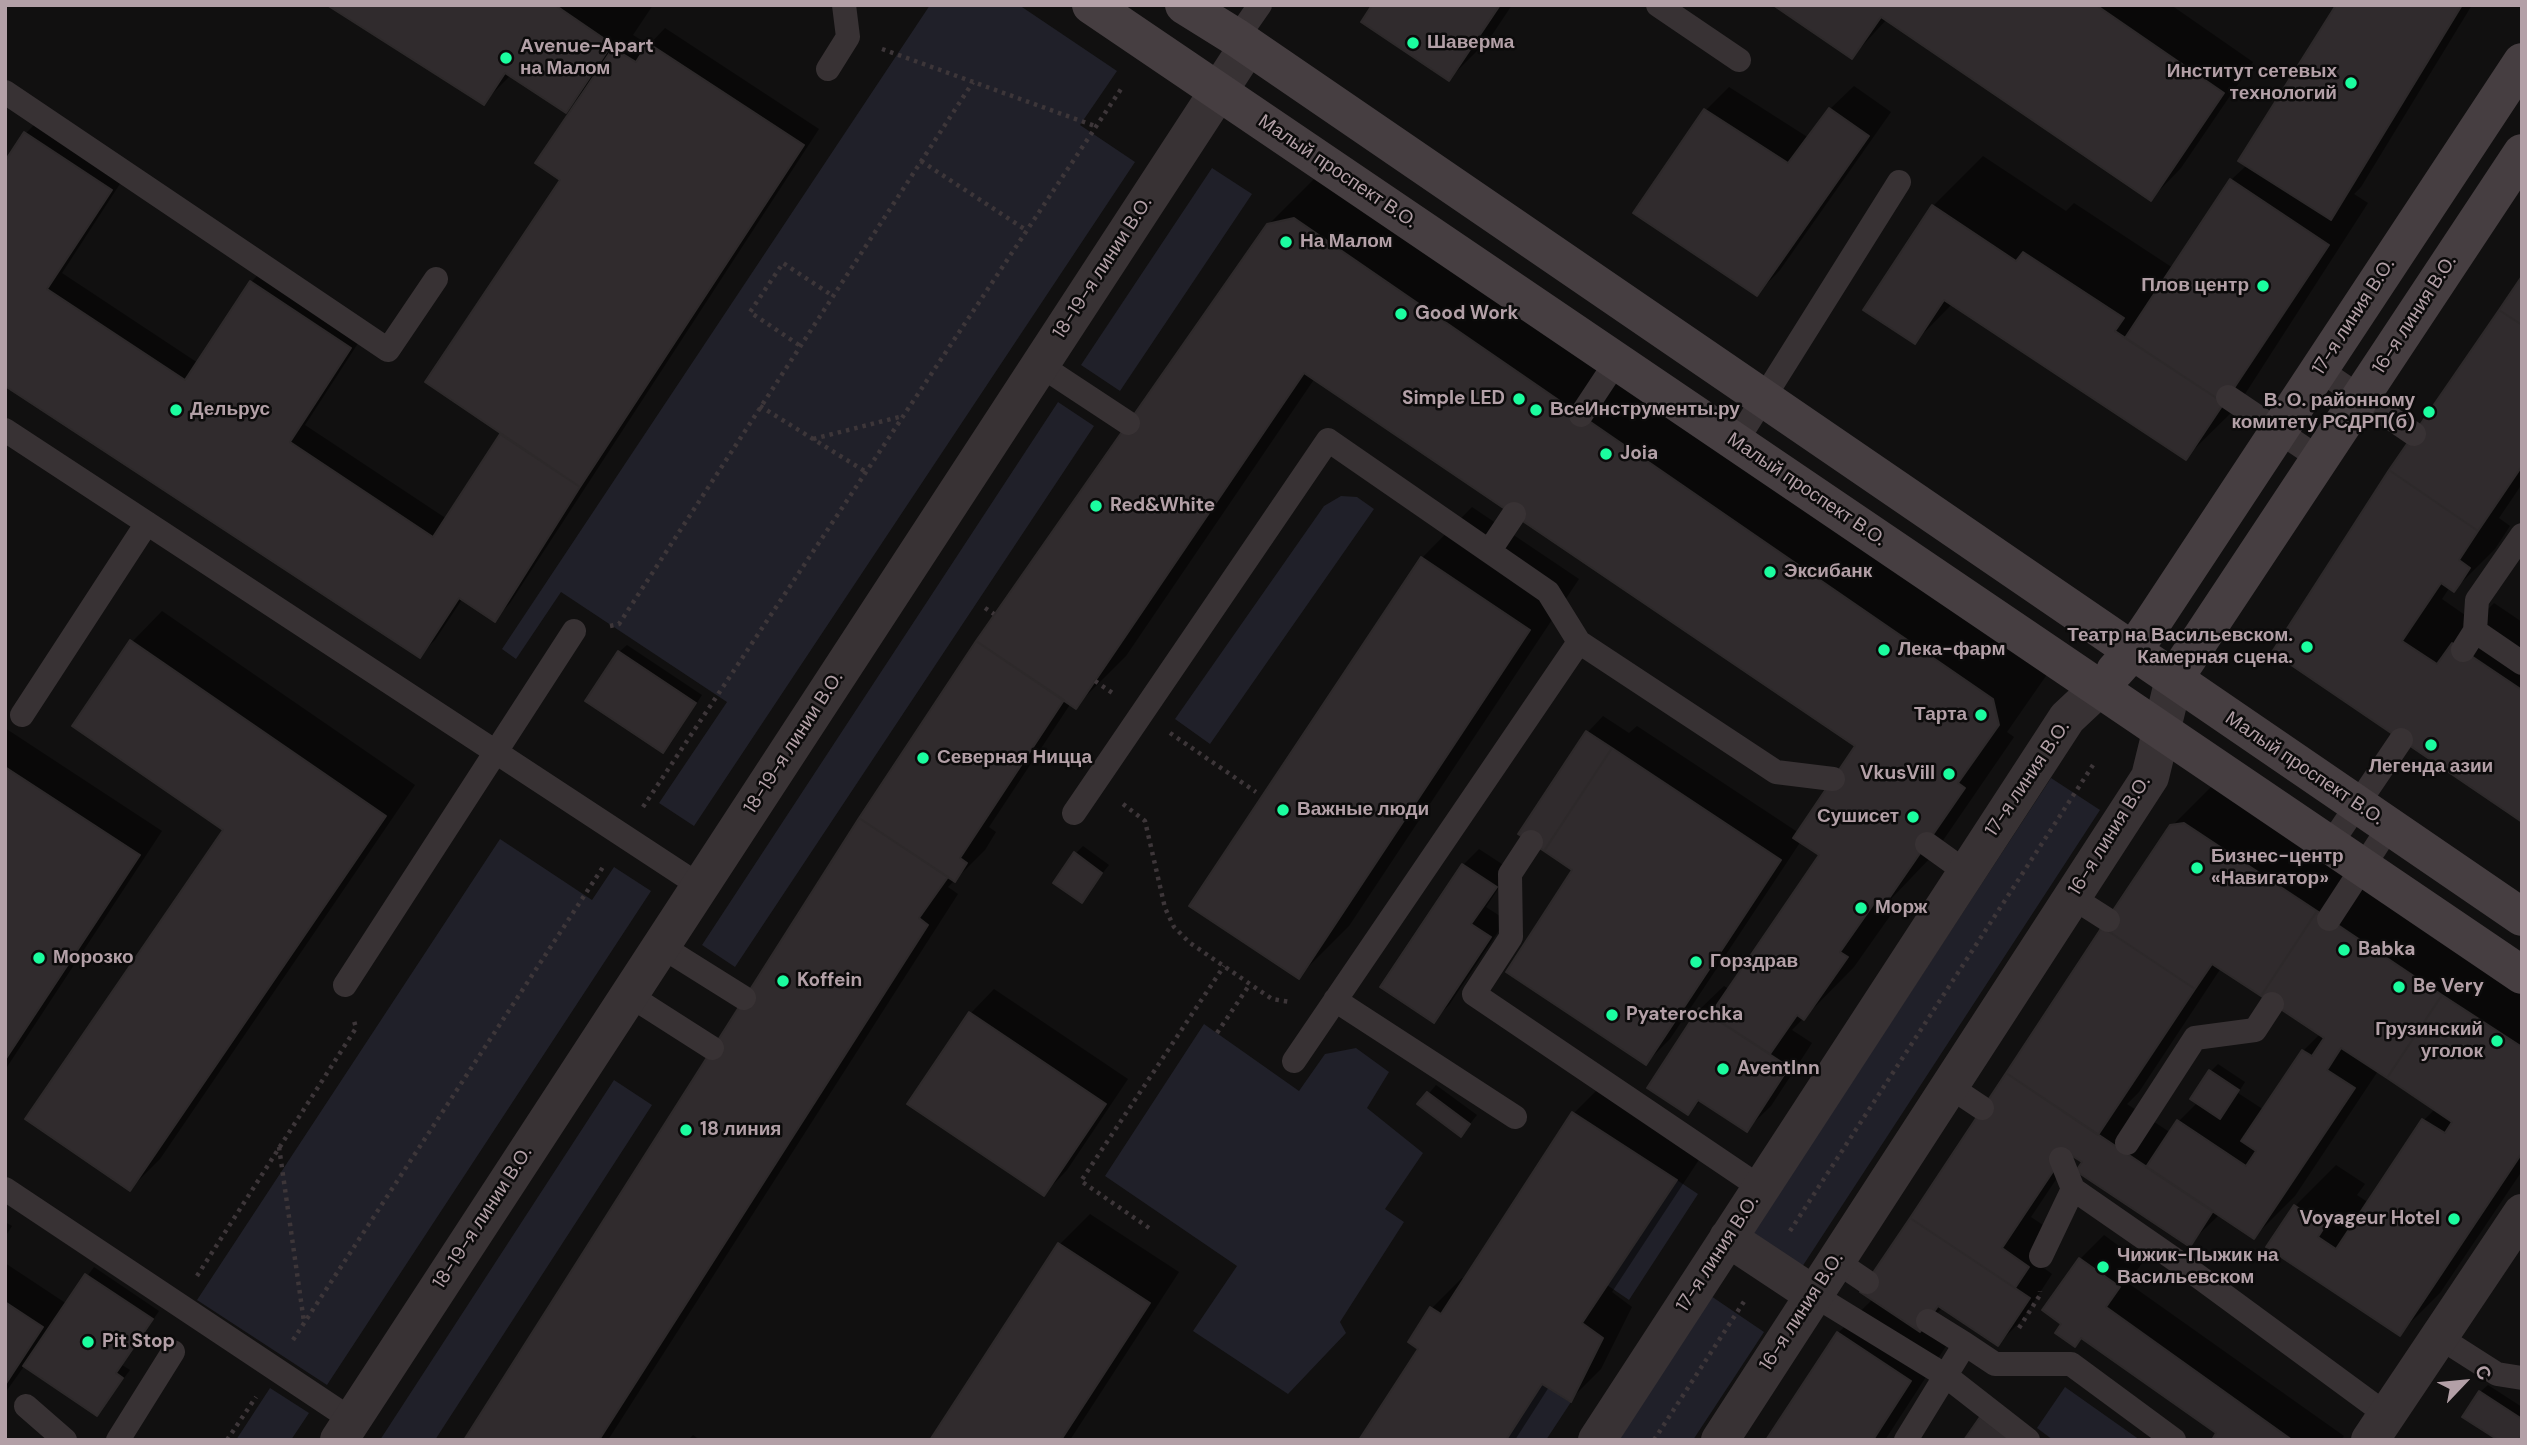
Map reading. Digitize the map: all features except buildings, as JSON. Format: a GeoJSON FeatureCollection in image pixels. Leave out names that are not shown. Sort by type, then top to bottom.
{"type":"FeatureCollection","features":[{"type":"Feature","properties":{"kind":"main road","name":"Малый проспект В.О."},"geometry":{"type":"LineString","coordinates":[[1091,5],[2522,975]]}},
{"type":"Feature","properties":{"kind":"main road","name":"Малый проспект В.О."},"geometry":{"type":"LineString","coordinates":[[1184,5],[2522,917]]}},
{"type":"Feature","properties":{"kind":"main road","name":"17-я линия В.О."},"geometry":{"type":"LineString","coordinates":[[2099,688],[2133,652],[2319,369],[2518,75]]}},
{"type":"Feature","properties":{"kind":"main road","name":"16-я линия В.О."},"geometry":{"type":"LineString","coordinates":[[2174,679],[2522,153]]}},
{"type":"Feature","properties":{"kind":"street","name":"18-19-я линии В.О."},"geometry":{"type":"LineString","coordinates":[[345,1430],[1219,92],[1242,42]]}},
{"type":"Feature","properties":{"kind":"street","name":"16-я линия В.О."},"geometry":{"type":"LineString","coordinates":[[1720,1440],[2150,777],[2174,679]]}},
{"type":"Feature","properties":{"kind":"street","name":"17-я линия В.О."},"geometry":{"type":"LineString","coordinates":[[1597,1440],[2067,718],[2099,688]]}},
{"type":"Feature","properties":{"kind":"street"},"geometry":{"type":"LineString","coordinates":[[2379,1427],[2522,1213]]}},
{"type":"Feature","properties":{"kind":"street"},"geometry":{"type":"LineString","coordinates":[[1728,1238],[1814,1295]]}},
{"type":"Feature","properties":{"kind":"lane"},"geometry":{"type":"LineString","coordinates":[[828,69],[848,37],[844,5]]}},
{"type":"Feature","properties":{"kind":"lane"},"geometry":{"type":"LineString","coordinates":[[1242,42],[1259,5]]}},
{"type":"Feature","properties":{"kind":"lane"},"geometry":{"type":"LineString","coordinates":[[1658,5],[1740,60]]}},
{"type":"Feature","properties":{"kind":"lane"},"geometry":{"type":"LineString","coordinates":[[5,92],[388,350],[436,279]]}},
{"type":"Feature","properties":{"kind":"lane"},"geometry":{"type":"LineString","coordinates":[[1735,443],[1899,182]]}},
{"type":"Feature","properties":{"kind":"lane"},"geometry":{"type":"LineString","coordinates":[[1581,415],[1616,362]]}},
{"type":"Feature","properties":{"kind":"lane"},"geometry":{"type":"LineString","coordinates":[[1040,365],[1128,423]]}},
{"type":"Feature","properties":{"kind":"lane"},"geometry":{"type":"LineString","coordinates":[[2319,369],[2414,434]]}},
{"type":"Feature","properties":{"kind":"lane"},"geometry":{"type":"LineString","coordinates":[[2228,397],[2320,459]]}},
{"type":"Feature","properties":{"kind":"lane"},"geometry":{"type":"LineString","coordinates":[[5,430],[700,886]]}},
{"type":"Feature","properties":{"kind":"lane"},"geometry":{"type":"LineString","coordinates":[[1074,813],[1328,440],[1548,592],[1579,642],[1776,772],[1833,779]]}},
{"type":"Feature","properties":{"kind":"lane"},"geometry":{"type":"LineString","coordinates":[[1490,550],[1514,514]]}},
{"type":"Feature","properties":{"kind":"lane"},"geometry":{"type":"LineString","coordinates":[[22,715],[147,523]]}},
{"type":"Feature","properties":{"kind":"lane"},"geometry":{"type":"LineString","coordinates":[[2522,535],[2477,600],[2469,641],[2522,663]]}},
{"type":"Feature","properties":{"kind":"lane"},"geometry":{"type":"LineString","coordinates":[[345,985],[574,631]]}},
{"type":"Feature","properties":{"kind":"lane"},"geometry":{"type":"LineString","coordinates":[[1294,1061],[1579,642]]}},
{"type":"Feature","properties":{"kind":"lane"},"geometry":{"type":"LineString","coordinates":[[2330,845],[2401,740]]}},
{"type":"Feature","properties":{"kind":"lane"},"geometry":{"type":"LineString","coordinates":[[2329,919],[2389,827]]}},
{"type":"Feature","properties":{"kind":"lane"},"geometry":{"type":"LineString","coordinates":[[1531,842],[1510,874],[1511,937],[1474,994],[1761,1188]]}},
{"type":"Feature","properties":{"kind":"lane"},"geometry":{"type":"LineString","coordinates":[[1927,844],[1966,872]]}},
{"type":"Feature","properties":{"kind":"lane"},"geometry":{"type":"LineString","coordinates":[[2072,897],[2108,920]]}},
{"type":"Feature","properties":{"kind":"lane"},"geometry":{"type":"LineString","coordinates":[[661,946],[744,998]]}},
{"type":"Feature","properties":{"kind":"lane"},"geometry":{"type":"LineString","coordinates":[[629,995],[712,1048]]}},
{"type":"Feature","properties":{"kind":"lane"},"geometry":{"type":"LineString","coordinates":[[1335,1000],[1515,1117]]}},
{"type":"Feature","properties":{"kind":"lane"},"geometry":{"type":"LineString","coordinates":[[2127,1143],[2195,1038],[2255,1030],[2272,1004]]}},
{"type":"Feature","properties":{"kind":"lane"},"geometry":{"type":"LineString","coordinates":[[1949,1086],[1982,1108]]}},
{"type":"Feature","properties":{"kind":"lane"},"geometry":{"type":"LineString","coordinates":[[2062,1159],[2073,1189],[2187,1268],[2379,1427]]}},
{"type":"Feature","properties":{"kind":"lane"},"geometry":{"type":"LineString","coordinates":[[5,1189],[275,1368],[345,1430]]}},
{"type":"Feature","properties":{"kind":"lane"},"geometry":{"type":"LineString","coordinates":[[2041,1256],[2073,1189]]}},
{"type":"Feature","properties":{"kind":"lane"},"geometry":{"type":"LineString","coordinates":[[1836,1261],[1867,1282]]}},
{"type":"Feature","properties":{"kind":"lane"},"geometry":{"type":"LineString","coordinates":[[1814,1295],[1946,1376],[2028,1440]]}},
{"type":"Feature","properties":{"kind":"lane"},"geometry":{"type":"LineString","coordinates":[[1928,1321],[1995,1364],[2071,1364],[2174,1440]]}},
{"type":"Feature","properties":{"kind":"lane"},"geometry":{"type":"LineString","coordinates":[[2439,1337],[2497,1374],[2522,1378]]}},
{"type":"Feature","properties":{"kind":"lane"},"geometry":{"type":"LineString","coordinates":[[1906,1440],[1965,1344]]}},
{"type":"Feature","properties":{"kind":"lane"},"geometry":{"type":"LineString","coordinates":[[118,1440],[173,1352]]}},
{"type":"Feature","properties":{"kind":"lane"},"geometry":{"type":"LineString","coordinates":[[26,1406],[65,1440]]}},
{"type":"Feature","properties":{"kind":"path"},"geometry":{"type":"LineString","coordinates":[[848,37],[1096,126]]}},
{"type":"Feature","properties":{"kind":"path"},"geometry":{"type":"LineString","coordinates":[[574,631],[619,624],[973,82]]}},
{"type":"Feature","properties":{"kind":"path"},"geometry":{"type":"LineString","coordinates":[[673,761],[1121,89]]}},
{"type":"Feature","properties":{"kind":"path"},"geometry":{"type":"LineString","coordinates":[[921,162],[1027,230]]}},
{"type":"Feature","properties":{"kind":"path"},"geometry":{"type":"LineString","coordinates":[[800,345],[750,313],[783,263],[833,296]]}},
{"type":"Feature","properties":{"kind":"path"},"geometry":{"type":"LineString","coordinates":[[760,406],[866,472]]}},
{"type":"Feature","properties":{"kind":"path"},"geometry":{"type":"LineString","coordinates":[[812,439],[903,416]]}},
{"type":"Feature","properties":{"kind":"path"},"geometry":{"type":"LineString","coordinates":[[985,608],[994,614]]}},
{"type":"Feature","properties":{"kind":"path"},"geometry":{"type":"LineString","coordinates":[[1095,681],[1256,792]]}},
{"type":"Feature","properties":{"kind":"path"},"geometry":{"type":"LineString","coordinates":[[1654,1440],[2093,765]]}},
{"type":"Feature","properties":{"kind":"path"},"geometry":{"type":"LineString","coordinates":[[1095,782],[1145,821],[1165,908],[1174,927],[1190,943],[1272,999],[1289,1002],[1305,997],[1318,986],[1335,1000]]}},
{"type":"Feature","properties":{"kind":"path"},"geometry":{"type":"LineString","coordinates":[[227,1440],[585,895]]}},
{"type":"Feature","properties":{"kind":"path"},"geometry":{"type":"LineString","coordinates":[[1149,1228],[1081,1181],[1224,966]]}},
{"type":"Feature","properties":{"kind":"path"},"geometry":{"type":"LineString","coordinates":[[1217,1033],[1250,984]]}},
{"type":"Feature","properties":{"kind":"path"},"geometry":{"type":"LineString","coordinates":[[180,1303],[356,1028],[345,985]]}},
{"type":"Feature","properties":{"kind":"path"},"geometry":{"type":"LineString","coordinates":[[279,1146],[304,1324]]}},
{"type":"Feature","properties":{"kind":"path"},"geometry":{"type":"LineString","coordinates":[[1995,1364],[2040,1295],[2041,1256]]}},
{"type":"Feature","properties":{"kind":"shaded area"},"geometry":{"type":"Polygon","coordinates":[[[930,5],[1019,5],[1117,71],[1080,125],[1135,162],[694,826],[659,803],[727,702],[561,592],[516,659],[502,649],[930,5]]]}},
{"type":"Feature","properties":{"kind":"shaded area"},"geometry":{"type":"Polygon","coordinates":[[[1212,168],[1252,194],[1120,391],[1081,365],[1212,168]]]}},
{"type":"Feature","properties":{"kind":"shaded area"},"geometry":{"type":"Polygon","coordinates":[[[1058,402],[1094,426],[735,967],[702,945],[1058,402]]]}},
{"type":"Feature","properties":{"kind":"shaded area"},"geometry":{"type":"Polygon","coordinates":[[[1341,496],[1357,497],[1374,509],[1210,744],[1175,719],[1324,506],[1341,496]]]}},
{"type":"Feature","properties":{"kind":"shaded area"},"geometry":{"type":"Polygon","coordinates":[[[2051,778],[2100,810],[1802,1267],[1752,1234],[2051,778]]]}},
{"type":"Feature","properties":{"kind":"shaded area"},"geometry":{"type":"Polygon","coordinates":[[[500,839],[592,900],[614,867],[651,891],[327,1385],[197,1300],[500,839]]]}},
{"type":"Feature","properties":{"kind":"shaded area"},"geometry":{"type":"Polygon","coordinates":[[[1204,1024],[1299,1091],[1325,1054],[1356,1048],[1389,1072],[1367,1108],[1423,1153],[1385,1209],[1404,1222],[1340,1322],[1346,1333],[1288,1394],[1193,1331],[1237,1266],[1105,1176],[1204,1024]]]}},
{"type":"Feature","properties":{"kind":"shaded area"},"geometry":{"type":"Polygon","coordinates":[[[614,1080],[652,1105],[435,1440],[380,1440],[614,1080]]]}},
{"type":"Feature","properties":{"kind":"shaded area"},"geometry":{"type":"Polygon","coordinates":[[[1677,1180],[1698,1194],[1629,1300],[1607,1285],[1677,1180]]]}},
{"type":"Feature","properties":{"kind":"shaded area"},"geometry":{"type":"Polygon","coordinates":[[[1711,1296],[1764,1332],[1693,1440],[1619,1440],[1711,1296]]]}},
{"type":"Feature","properties":{"kind":"shaded area"},"geometry":{"type":"Polygon","coordinates":[[[1542,1384],[1571,1402],[1546,1440],[1506,1440],[1542,1384]]]}},
{"type":"Feature","properties":{"kind":"shaded area"},"geometry":{"type":"Polygon","coordinates":[[[2065,1387],[2140,1440],[2053,1440],[2037,1428],[2065,1387]]]}},
{"type":"Feature","properties":{"kind":"shaded area"},"geometry":{"type":"Polygon","coordinates":[[[270,1388],[309,1413],[291,1440],[236,1440],[270,1388]]]}},
{"type":"Feature","properties":{"kind":"place","name":"Шаверма"},"geometry":{"type":"Point","coordinates":[1413,43]}},
{"type":"Feature","properties":{"kind":"place","name":"Аvenue-Apart на Малом"},"geometry":{"type":"Point","coordinates":[506,58]}},
{"type":"Feature","properties":{"kind":"place","name":"Институт сетевых технологий"},"geometry":{"type":"Point","coordinates":[2351,83]}},
{"type":"Feature","properties":{"kind":"place","name":"На Малом"},"geometry":{"type":"Point","coordinates":[1286,242]}},
{"type":"Feature","properties":{"kind":"place","name":"Плов центр"},"geometry":{"type":"Point","coordinates":[2263,286]}},
{"type":"Feature","properties":{"kind":"place","name":"Good Work"},"geometry":{"type":"Point","coordinates":[1401,314]}},
{"type":"Feature","properties":{"kind":"place","name":"Simple LED"},"geometry":{"type":"Point","coordinates":[1519,399]}},
{"type":"Feature","properties":{"kind":"place","name":"Дельрус"},"geometry":{"type":"Point","coordinates":[176,410]}},
{"type":"Feature","properties":{"kind":"place","name":"ВсеИнструменты.ру"},"geometry":{"type":"Point","coordinates":[1536,410]}},
{"type":"Feature","properties":{"kind":"place","name":"В. О. районному комитету РСДРП(б)"},"geometry":{"type":"Point","coordinates":[2429,412]}},
{"type":"Feature","properties":{"kind":"place","name":"Joia"},"geometry":{"type":"Point","coordinates":[1606,454]}},
{"type":"Feature","properties":{"kind":"place","name":"Red&White"},"geometry":{"type":"Point","coordinates":[1096,506]}},
{"type":"Feature","properties":{"kind":"place","name":"Эксибанк"},"geometry":{"type":"Point","coordinates":[1770,572]}},
{"type":"Feature","properties":{"kind":"place","name":"Театр на Васильевском. Камерная сцена."},"geometry":{"type":"Point","coordinates":[2307,647]}},
{"type":"Feature","properties":{"kind":"place","name":"Лека-фарм"},"geometry":{"type":"Point","coordinates":[1884,650]}},
{"type":"Feature","properties":{"kind":"place","name":"Тарта"},"geometry":{"type":"Point","coordinates":[1981,715]}},
{"type":"Feature","properties":{"kind":"place","name":"Легенда азии"},"geometry":{"type":"Point","coordinates":[2431,745]}},
{"type":"Feature","properties":{"kind":"place","name":"Северная Ницца"},"geometry":{"type":"Point","coordinates":[923,758]}},
{"type":"Feature","properties":{"kind":"place","name":"VkusVill"},"geometry":{"type":"Point","coordinates":[1949,774]}},
{"type":"Feature","properties":{"kind":"place","name":"Важные люди"},"geometry":{"type":"Point","coordinates":[1283,810]}},
{"type":"Feature","properties":{"kind":"place","name":"Сушисет"},"geometry":{"type":"Point","coordinates":[1913,817]}},
{"type":"Feature","properties":{"kind":"place","name":"Бизнес-центр «Навигатор»"},"geometry":{"type":"Point","coordinates":[2197,868]}},
{"type":"Feature","properties":{"kind":"place","name":"Морж"},"geometry":{"type":"Point","coordinates":[1861,908]}},
{"type":"Feature","properties":{"kind":"place","name":"Babka"},"geometry":{"type":"Point","coordinates":[2344,950]}},
{"type":"Feature","properties":{"kind":"place","name":"Морозко"},"geometry":{"type":"Point","coordinates":[39,958]}},
{"type":"Feature","properties":{"kind":"place","name":"Горздрав"},"geometry":{"type":"Point","coordinates":[1696,962]}},
{"type":"Feature","properties":{"kind":"place","name":"Koffein"},"geometry":{"type":"Point","coordinates":[783,981]}},
{"type":"Feature","properties":{"kind":"place","name":"Be Very"},"geometry":{"type":"Point","coordinates":[2399,987]}},
{"type":"Feature","properties":{"kind":"place","name":"Pyaterochka"},"geometry":{"type":"Point","coordinates":[1612,1015]}},
{"type":"Feature","properties":{"kind":"place","name":"Грузинский уголок"},"geometry":{"type":"Point","coordinates":[2497,1041]}},
{"type":"Feature","properties":{"kind":"place","name":"AventInn"},"geometry":{"type":"Point","coordinates":[1723,1069]}},
{"type":"Feature","properties":{"kind":"place","name":"18 линия"},"geometry":{"type":"Point","coordinates":[686,1130]}},
{"type":"Feature","properties":{"kind":"place","name":"Voyageur Hotel"},"geometry":{"type":"Point","coordinates":[2454,1219]}},
{"type":"Feature","properties":{"kind":"place","name":"Чижик-Пыжик на Васильевском"},"geometry":{"type":"Point","coordinates":[2103,1267]}},
{"type":"Feature","properties":{"kind":"place","name":"Pit Stop"},"geometry":{"type":"Point","coordinates":[88,1342]}}]}
